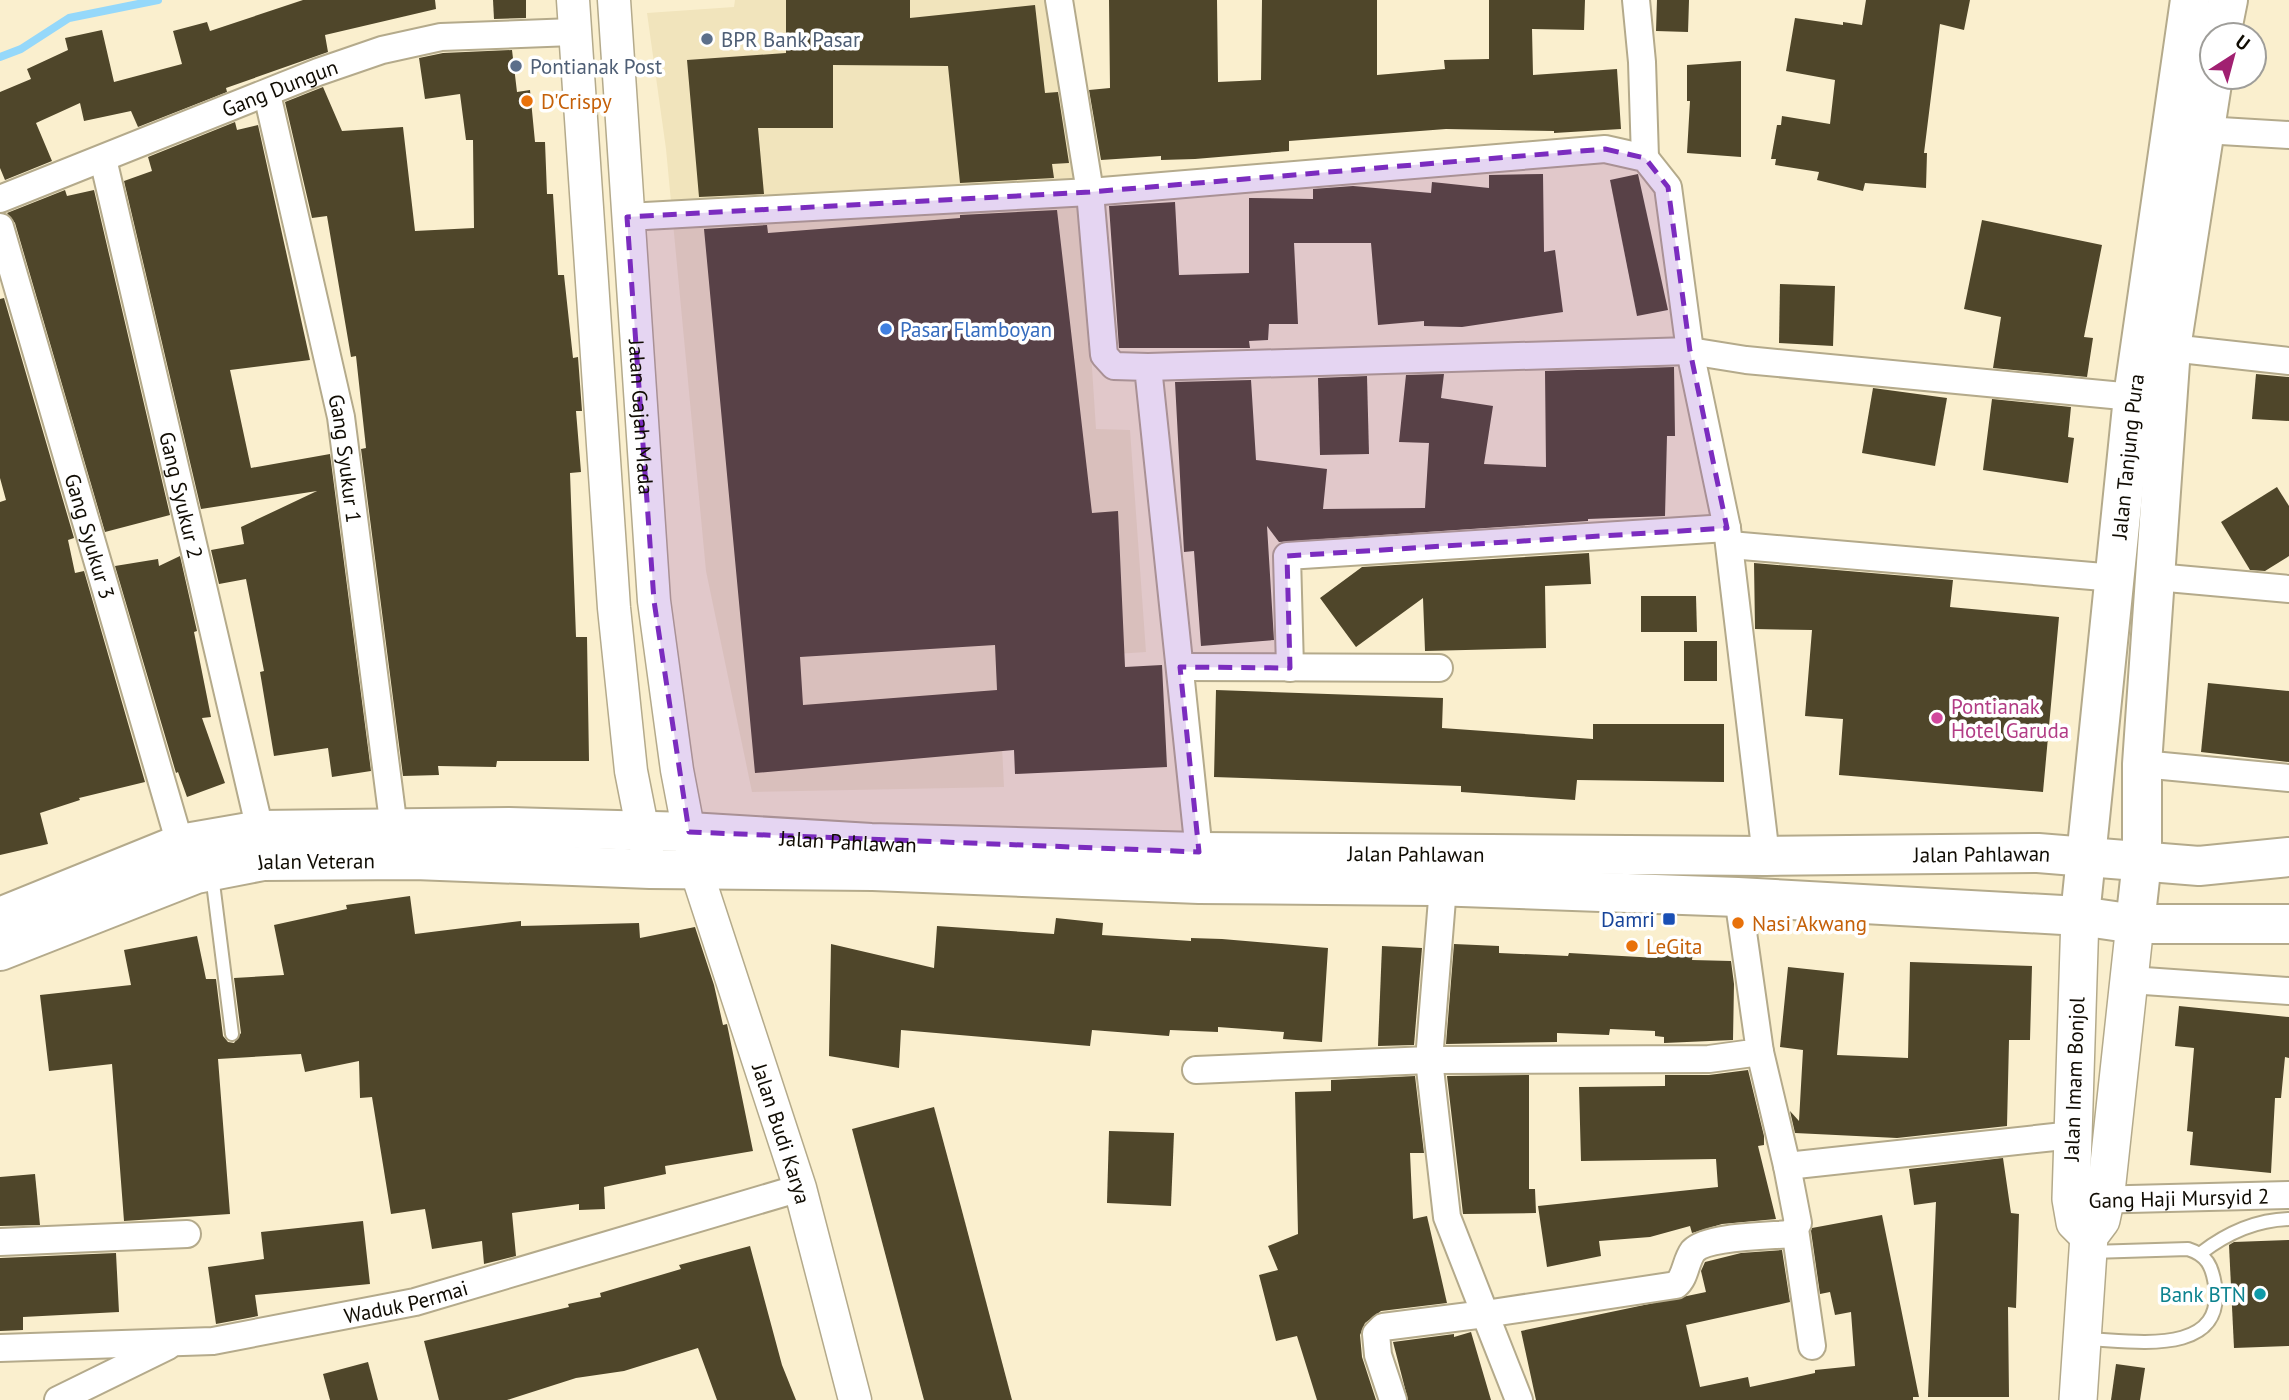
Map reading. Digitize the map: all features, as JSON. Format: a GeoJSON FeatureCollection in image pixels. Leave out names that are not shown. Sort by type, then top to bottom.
{"type":"FeatureCollection","features":[{"type":"Feature","properties":{"kind":"highway","name":"Jalan Tanjung Pura"},"geometry":{"type":"LineString","coordinates":[[2080,916],[2133,397],[2196,59],[2190,0]]}},
{"type":"Feature","properties":{"kind":"highway"},"geometry":{"type":"LineString","coordinates":[[2224,21],[2228,0]]}},
{"type":"Feature","properties":{"kind":"highway","name":"Jalan Tanjung Pura"},"geometry":{"type":"LineString","coordinates":[[2135,924],[2142,860],[2142,764],[2171,348],[2211,91]]}},
{"type":"Feature","properties":{"kind":"highway","name":"Jalan Veteran"},"geometry":{"type":"LineString","coordinates":[[0,917],[180,844],[260,830],[509,827],[690,832]]}},
{"type":"Feature","properties":{"kind":"highway","name":"Jalan Pahlawan"},"geometry":{"type":"LineString","coordinates":[[690,832],[871,843],[1199,852],[2086,856],[2199,866],[2289,857]]}},
{"type":"Feature","properties":{"kind":"highway","name":"Jalan Veteran"},"geometry":{"type":"LineString","coordinates":[[0,951],[184,879],[263,862],[415,860],[696,870]]}},
{"type":"Feature","properties":{"kind":"highway","name":"Jalan Pahlawan"},"geometry":{"type":"LineString","coordinates":[[696,870],[873,872],[1199,884],[1443,887],[1738,897],[2080,916],[2135,924],[2289,924]]}},
{"type":"Feature","properties":{"kind":"main road","name":"Jalan Imam Bonjol"},"geometry":{"type":"LineString","coordinates":[[2080,916],[2073,1135],[2088,1200]]}},
{"type":"Feature","properties":{"kind":"main road","name":"Jalan Imam Bonjol"},"geometry":{"type":"LineString","coordinates":[[2088,1244],[2075,1222],[2088,1200],[2130,980],[2135,924]]}},
{"type":"Feature","properties":{"kind":"main road"},"geometry":{"type":"LineString","coordinates":[[2078,1400],[2088,1244]]}},
{"type":"Feature","properties":{"kind":"street","name":"Jalan Gajah Mada"},"geometry":{"type":"LineString","coordinates":[[573,0],[573,32],[614,608],[631,771],[650,869]]}},
{"type":"Feature","properties":{"kind":"street","name":"Jalan Gajah Mada"},"geometry":{"type":"LineString","coordinates":[[614,0],[654,601],[677,770],[696,870]]}},
{"type":"Feature","properties":{"kind":"street"},"geometry":{"type":"LineString","coordinates":[[1059,0],[1090,192],[1104,355],[1114,366],[1690,351],[1746,360],[2133,397]]}},
{"type":"Feature","properties":{"kind":"street"},"geometry":{"type":"LineString","coordinates":[[1636,0],[1642,62],[1645,158],[1668,187],[1690,351],[1728,537],[1766,856]]}},
{"type":"Feature","properties":{"kind":"street","name":"Gang Dungun"},"geometry":{"type":"LineString","coordinates":[[0,199],[382,50],[442,37],[573,32]]}},
{"type":"Feature","properties":{"kind":"street","name":"Gang Syukur 1"},"geometry":{"type":"LineString","coordinates":[[267,94],[341,417],[394,829]]}},
{"type":"Feature","properties":{"kind":"street"},"geometry":{"type":"LineString","coordinates":[[2204,130],[2289,135]]}},
{"type":"Feature","properties":{"kind":"street"},"geometry":{"type":"LineString","coordinates":[[627,217],[1090,192],[1605,149],[1645,158]]}},
{"type":"Feature","properties":{"kind":"street","name":"Gang Syukur 2"},"geometry":{"type":"LineString","coordinates":[[103,159],[260,830]]}},
{"type":"Feature","properties":{"kind":"street","name":"Gang Syukur 3"},"geometry":{"type":"LineString","coordinates":[[0,227],[180,844]]}},
{"type":"Feature","properties":{"kind":"street"},"geometry":{"type":"LineString","coordinates":[[2171,348],[2289,361]]}},
{"type":"Feature","properties":{"kind":"street"},"geometry":{"type":"LineString","coordinates":[[1148,367],[1199,852]]}},
{"type":"Feature","properties":{"kind":"street"},"geometry":{"type":"LineString","coordinates":[[1290,668],[1287,556],[1728,537],[2115,578]]}},
{"type":"Feature","properties":{"kind":"street"},"geometry":{"type":"LineString","coordinates":[[2156,577],[2289,589]]}},
{"type":"Feature","properties":{"kind":"street"},"geometry":{"type":"LineString","coordinates":[[1180,667],[1439,668]]}},
{"type":"Feature","properties":{"kind":"street"},"geometry":{"type":"LineString","coordinates":[[2142,764],[2289,778]]}},
{"type":"Feature","properties":{"kind":"street","name":"Jalan Budi Karya"},"geometry":{"type":"LineString","coordinates":[[696,870],[800,1188],[855,1400]]}},
{"type":"Feature","properties":{"kind":"street"},"geometry":{"type":"LineString","coordinates":[[1443,887],[1429,1060],[1447,1217],[1519,1400]]}},
{"type":"Feature","properties":{"kind":"street"},"geometry":{"type":"LineString","coordinates":[[1393,1400],[1378,1355],[1376,1334],[1383,1327],[1675,1285],[1682,1279],[1694,1250],[1708,1243],[1791,1234],[1795,1229],[1798,1223],[1787,1166],[1760,1052],[1738,897]]}},
{"type":"Feature","properties":{"kind":"street"},"geometry":{"type":"LineString","coordinates":[[2130,980],[2289,991]]}},
{"type":"Feature","properties":{"kind":"street"},"geometry":{"type":"LineString","coordinates":[[1196,1070],[1429,1060],[1709,1059],[1760,1052]]}},
{"type":"Feature","properties":{"kind":"street"},"geometry":{"type":"LineString","coordinates":[[1787,1166],[2073,1135]]}},
{"type":"Feature","properties":{"kind":"street","name":"Waduk Permai"},"geometry":{"type":"LineString","coordinates":[[0,1348],[213,1341],[415,1303],[800,1188]]}},
{"type":"Feature","properties":{"kind":"street","name":"Gang Haji Mursyid 2"},"geometry":{"type":"LineString","coordinates":[[2088,1200],[2289,1195]]}},
{"type":"Feature","properties":{"kind":"street"},"geometry":{"type":"LineString","coordinates":[[1795,1229],[1812,1346]]}},
{"type":"Feature","properties":{"kind":"street"},"geometry":{"type":"LineString","coordinates":[[0,1242],[187,1234]]}},
{"type":"Feature","properties":{"kind":"street"},"geometry":{"type":"LineString","coordinates":[[58,1400],[176,1342]]}},
{"type":"Feature","properties":{"kind":"lane"},"geometry":{"type":"LineString","coordinates":[[212,871],[232,1034]]}},
{"type":"Feature","properties":{"kind":"lane"},"geometry":{"type":"LineString","coordinates":[[2201,1254],[2222,1237],[2242,1229],[2271,1220],[2289,1219]]}},
{"type":"Feature","properties":{"kind":"lane"},"geometry":{"type":"LineString","coordinates":[[2081,1339],[2158,1343],[2199,1331],[2213,1314],[2217,1300],[2211,1265],[2201,1254],[2188,1250],[2088,1244]]}},
{"type":"Feature","properties":{"kind":"highlighted area"},"geometry":{"type":"Polygon","coordinates":[[[1605,149],[1645,158],[1668,187],[1690,351],[1727,528],[1287,556],[1290,668],[1180,667],[1199,852],[689,832],[654,601],[627,217],[1090,192],[1605,149]]]}},
{"type":"Feature","properties":{"kind":"shaded area","name":"Pasar Flamboyan"},"geometry":{"type":"Polygon","coordinates":[[[735,0],[1048,0],[1083,229],[1096,429],[1130,430],[1146,652],[998,662],[1004,787],[752,792],[706,571],[666,149],[647,13],[734,7],[735,0]]]}},
{"type":"Feature","properties":{"kind":"building"},"geometry":{"type":"Polygon","coordinates":[[[303,0],[435,0],[436,9],[325,35],[328,52],[226,88],[227,92],[138,127],[131,111],[84,121],[80,103],[36,123],[52,161],[5,180],[0,168],[0,92],[31,79],[27,69],[68,50],[65,38],[102,30],[114,82],[182,64],[173,31],[207,22],[210,31],[303,0]]]}},
{"type":"Feature","properties":{"kind":"building"},"geometry":{"type":"Polygon","coordinates":[[[493,0],[526,0],[526,18],[494,19],[493,0]]]}},
{"type":"Feature","properties":{"kind":"building"},"geometry":{"type":"Polygon","coordinates":[[[786,0],[910,0],[910,18],[1035,5],[1045,93],[1058,92],[1069,163],[1052,164],[1054,178],[960,183],[948,66],[833,65],[833,128],[758,128],[764,194],[699,197],[687,60],[786,53],[786,0]]]}},
{"type":"Feature","properties":{"kind":"building"},"geometry":{"type":"Polygon","coordinates":[[[1109,0],[1217,0],[1218,82],[1261,80],[1262,0],[1377,0],[1377,75],[1445,69],[1444,60],[1489,59],[1489,0],[1585,0],[1584,30],[1532,29],[1533,75],[1617,69],[1621,129],[1554,133],[1446,129],[1289,141],[1289,151],[1195,159],[1161,160],[1161,156],[1101,160],[1089,90],[1110,88],[1109,0]]]}},
{"type":"Feature","properties":{"kind":"building"},"geometry":{"type":"Polygon","coordinates":[[[1657,0],[1689,0],[1688,32],[1656,31],[1657,0]]]}},
{"type":"Feature","properties":{"kind":"building"},"geometry":{"type":"Polygon","coordinates":[[[1866,0],[1970,0],[1964,30],[1940,24],[1924,153],[1927,153],[1926,188],[1865,183],[1863,191],[1817,180],[1819,172],[1775,165],[1776,159],[1771,159],[1777,125],[1781,125],[1782,116],[1830,124],[1835,80],[1786,71],[1795,18],[1862,25],[1866,0]]]}},
{"type":"Feature","properties":{"kind":"building"},"geometry":{"type":"Polygon","coordinates":[[[512,50],[517,92],[530,90],[535,142],[545,142],[547,194],[553,194],[558,275],[564,275],[573,358],[578,357],[582,411],[576,411],[581,472],[570,473],[576,637],[587,637],[589,761],[497,761],[496,767],[438,766],[439,775],[403,776],[361,449],[366,448],[356,356],[351,357],[327,216],[312,218],[285,102],[323,87],[342,131],[403,127],[415,231],[474,228],[473,140],[466,140],[460,94],[425,99],[419,58],[443,53],[512,50]]]}},
{"type":"Feature","properties":{"kind":"building"},"geometry":{"type":"Polygon","coordinates":[[[1741,61],[1741,157],[1687,153],[1690,101],[1687,101],[1687,65],[1741,61]]]}},
{"type":"Feature","properties":{"kind":"building"},"geometry":{"type":"Polygon","coordinates":[[[235,122],[237,130],[258,125],[310,360],[230,370],[251,468],[330,454],[371,771],[332,777],[328,748],[274,756],[260,672],[264,671],[246,579],[219,584],[211,550],[244,544],[241,527],[317,491],[201,509],[124,181],[152,171],[148,157],[235,122]]]}},
{"type":"Feature","properties":{"kind":"building"},"geometry":{"type":"Polygon","coordinates":[[[1543,174],[1544,252],[1555,250],[1563,312],[1462,327],[1424,326],[1424,321],[1378,325],[1371,243],[1294,243],[1298,324],[1269,324],[1268,340],[1249,341],[1250,348],[1119,348],[1109,206],[1175,202],[1179,275],[1249,273],[1249,198],[1313,199],[1313,189],[1353,186],[1431,193],[1432,182],[1489,188],[1489,175],[1543,174]]]}},
{"type":"Feature","properties":{"kind":"building"},"geometry":{"type":"Polygon","coordinates":[[[1638,174],[1668,310],[1637,316],[1610,180],[1638,174]]]}},
{"type":"Feature","properties":{"kind":"building"},"geometry":{"type":"Polygon","coordinates":[[[65,190],[67,196],[94,190],[170,515],[105,532],[15,223],[7,213],[65,190]]]}},
{"type":"Feature","properties":{"kind":"building"},"geometry":{"type":"Polygon","coordinates":[[[1057,210],[1092,513],[1118,511],[1125,667],[1162,665],[1167,767],[1015,774],[1014,750],[755,773],[704,229],[767,225],[768,233],[960,218],[960,215],[1057,210]],[[995,645],[800,657],[803,705],[997,690],[995,645]]]}},
{"type":"Feature","properties":{"kind":"building"},"geometry":{"type":"Polygon","coordinates":[[[1982,220],[2102,245],[2084,337],[2093,338],[2087,377],[1993,368],[2001,317],[1964,309],[1982,220]]]}},
{"type":"Feature","properties":{"kind":"building"},"geometry":{"type":"Polygon","coordinates":[[[1780,284],[1835,286],[1833,346],[1779,343],[1780,284]]]}},
{"type":"Feature","properties":{"kind":"building"},"geometry":{"type":"Polygon","coordinates":[[[4,298],[74,538],[68,540],[75,573],[84,571],[145,782],[79,798],[80,800],[40,813],[48,844],[0,855],[0,502],[6,500],[0,478],[0,299],[4,298]]]}},
{"type":"Feature","properties":{"kind":"building"},"geometry":{"type":"Polygon","coordinates":[[[1674,367],[1675,436],[1667,436],[1665,516],[1588,519],[1279,542],[1267,526],[1274,640],[1201,646],[1194,551],[1184,552],[1175,382],[1251,380],[1256,460],[1327,469],[1323,509],[1425,508],[1429,443],[1399,442],[1406,375],[1444,374],[1441,398],[1493,406],[1484,464],[1546,467],[1545,371],[1674,367]]]}},
{"type":"Feature","properties":{"kind":"building"},"geometry":{"type":"Polygon","coordinates":[[[2256,374],[2289,377],[2289,421],[2252,419],[2256,374]]]}},
{"type":"Feature","properties":{"kind":"building"},"geometry":{"type":"Polygon","coordinates":[[[1367,376],[1369,454],[1320,455],[1318,378],[1367,376]]]}},
{"type":"Feature","properties":{"kind":"building"},"geometry":{"type":"Polygon","coordinates":[[[1873,388],[1947,398],[1935,466],[1862,453],[1873,388]]]}},
{"type":"Feature","properties":{"kind":"building"},"geometry":{"type":"Polygon","coordinates":[[[1992,399],[2071,407],[2068,437],[2074,438],[2068,483],[1983,470],[1992,399]]]}},
{"type":"Feature","properties":{"kind":"building"},"geometry":{"type":"Polygon","coordinates":[[[2277,487],[2289,506],[2289,556],[2265,571],[2250,570],[2221,522],[2277,487]]]}},
{"type":"Feature","properties":{"kind":"building"},"geometry":{"type":"Polygon","coordinates":[[[1589,553],[1591,584],[1545,586],[1546,648],[1425,651],[1423,598],[1356,647],[1320,598],[1362,567],[1589,553]]]}},
{"type":"Feature","properties":{"kind":"building"},"geometry":{"type":"Polygon","coordinates":[[[180,556],[197,631],[194,632],[211,717],[202,718],[225,783],[187,797],[178,772],[176,773],[115,566],[158,559],[159,566],[180,556]]]}},
{"type":"Feature","properties":{"kind":"building"},"geometry":{"type":"Polygon","coordinates":[[[1754,563],[1953,580],[1950,607],[2059,617],[2043,792],[1839,775],[1843,719],[1805,716],[1812,630],[1755,629],[1754,563]]]}},
{"type":"Feature","properties":{"kind":"building"},"geometry":{"type":"Polygon","coordinates":[[[1641,596],[1696,596],[1697,632],[1641,632],[1641,596]]]}},
{"type":"Feature","properties":{"kind":"building"},"geometry":{"type":"Polygon","coordinates":[[[1684,641],[1717,641],[1717,681],[1684,681],[1684,641]]]}},
{"type":"Feature","properties":{"kind":"building"},"geometry":{"type":"Polygon","coordinates":[[[2208,683],[2289,691],[2289,762],[2201,752],[2208,683]]]}},
{"type":"Feature","properties":{"kind":"building"},"geometry":{"type":"Polygon","coordinates":[[[1216,690],[1443,698],[1442,728],[1593,739],[1593,724],[1724,724],[1724,782],[1577,780],[1575,800],[1461,792],[1461,786],[1214,777],[1216,690]]]}},
{"type":"Feature","properties":{"kind":"building"},"geometry":{"type":"Polygon","coordinates":[[[410,896],[415,934],[521,921],[521,926],[639,923],[640,938],[695,927],[714,985],[723,1025],[727,1024],[753,1151],[665,1166],[666,1174],[604,1187],[605,1209],[579,1210],[579,1204],[512,1213],[516,1256],[484,1264],[482,1241],[432,1249],[425,1209],[391,1214],[372,1097],[360,1098],[359,1061],[305,1072],[301,1054],[218,1059],[230,1214],[124,1221],[112,1064],[49,1071],[40,995],[131,985],[124,950],[197,936],[206,979],[216,979],[223,1036],[228,1042],[234,1043],[241,1033],[234,978],[284,975],[274,925],[347,909],[346,905],[410,896]]]}},
{"type":"Feature","properties":{"kind":"building"},"geometry":{"type":"Polygon","coordinates":[[[1056,918],[1103,923],[1102,935],[1191,941],[1191,938],[1222,939],[1328,948],[1322,1042],[1283,1039],[1284,1032],[1218,1027],[1218,1032],[1170,1030],[1169,1036],[1092,1030],[1090,1046],[901,1030],[899,1068],[829,1056],[831,944],[934,968],[937,926],[1054,934],[1056,918]]]}},
{"type":"Feature","properties":{"kind":"building"},"geometry":{"type":"Polygon","coordinates":[[[1454,944],[1499,946],[1499,953],[1568,956],[1569,953],[1657,958],[1658,950],[1693,951],[1692,960],[1731,961],[1734,984],[1733,1040],[1664,1043],[1664,1037],[1655,1036],[1655,1031],[1610,1029],[1609,1035],[1557,1033],[1557,1042],[1446,1044],[1454,944]]]}},
{"type":"Feature","properties":{"kind":"building"},"geometry":{"type":"Polygon","coordinates":[[[1382,946],[1422,948],[1414,1045],[1378,1046],[1382,946]]]}},
{"type":"Feature","properties":{"kind":"building"},"geometry":{"type":"Polygon","coordinates":[[[1910,962],[2032,966],[2030,1040],[2009,1040],[2007,1126],[1897,1138],[1795,1133],[1790,1111],[1799,1121],[1803,1050],[1780,1047],[1788,967],[1844,973],[1837,1055],[1908,1058],[1910,962]]]}},
{"type":"Feature","properties":{"kind":"building"},"geometry":{"type":"Polygon","coordinates":[[[2179,1006],[2289,1017],[2289,1058],[2285,1057],[2281,1098],[2275,1098],[2271,1173],[2190,1165],[2193,1132],[2187,1131],[2194,1048],[2175,1046],[2179,1006]]]}},
{"type":"Feature","properties":{"kind":"building"},"geometry":{"type":"Polygon","coordinates":[[[1748,1070],[1764,1136],[1764,1145],[1758,1146],[1776,1219],[1722,1224],[1692,1233],[1690,1226],[1650,1237],[1599,1241],[1601,1256],[1547,1267],[1538,1206],[1718,1187],[1716,1159],[1581,1161],[1579,1087],[1665,1086],[1665,1075],[1709,1075],[1748,1070]]]}},
{"type":"Feature","properties":{"kind":"building"},"geometry":{"type":"Polygon","coordinates":[[[1529,1075],[1529,1189],[1535,1189],[1536,1213],[1463,1214],[1447,1076],[1529,1075]]]}},
{"type":"Feature","properties":{"kind":"building"},"geometry":{"type":"Polygon","coordinates":[[[1415,1076],[1424,1153],[1410,1153],[1413,1219],[1427,1216],[1447,1303],[1381,1311],[1365,1323],[1360,1335],[1362,1357],[1376,1400],[1317,1400],[1297,1336],[1276,1341],[1259,1275],[1278,1270],[1268,1246],[1298,1234],[1295,1092],[1331,1091],[1331,1080],[1415,1076]]]}},
{"type":"Feature","properties":{"kind":"building"},"geometry":{"type":"Polygon","coordinates":[[[934,1107],[1012,1400],[924,1400],[852,1129],[934,1107]]]}},
{"type":"Feature","properties":{"kind":"building"},"geometry":{"type":"Polygon","coordinates":[[[1109,1131],[1174,1133],[1171,1206],[1107,1203],[1109,1131]]]}},
{"type":"Feature","properties":{"kind":"building"},"geometry":{"type":"Polygon","coordinates":[[[2003,1158],[2011,1213],[2019,1214],[2016,1308],[2008,1307],[2009,1397],[1928,1397],[1936,1202],[1914,1205],[1909,1169],[2003,1158]]]}},
{"type":"Feature","properties":{"kind":"building"},"geometry":{"type":"Polygon","coordinates":[[[35,1174],[40,1225],[0,1226],[0,1177],[35,1174]]]}},
{"type":"Feature","properties":{"kind":"building"},"geometry":{"type":"Polygon","coordinates":[[[1882,1215],[1919,1397],[1913,1397],[1913,1400],[1536,1400],[1521,1331],[1706,1292],[1701,1271],[1705,1262],[1741,1253],[1782,1250],[1790,1302],[1686,1325],[1700,1387],[1748,1377],[1750,1387],[1815,1373],[1815,1370],[1855,1366],[1851,1312],[1835,1315],[1830,1292],[1820,1294],[1811,1231],[1812,1228],[1882,1215]]]}},
{"type":"Feature","properties":{"kind":"building"},"geometry":{"type":"Polygon","coordinates":[[[363,1221],[370,1284],[255,1295],[258,1316],[216,1324],[208,1267],[264,1259],[261,1232],[363,1221]]]}},
{"type":"Feature","properties":{"kind":"building","name":"Bank BTN"},"geometry":{"type":"Polygon","coordinates":[[[2289,1240],[2289,1346],[2234,1348],[2229,1245],[2234,1242],[2289,1240]]]}},
{"type":"Feature","properties":{"kind":"building"},"geometry":{"type":"Polygon","coordinates":[[[750,1246],[782,1365],[796,1400],[717,1400],[698,1348],[624,1371],[576,1378],[507,1400],[439,1400],[424,1341],[569,1307],[568,1304],[601,1297],[600,1293],[681,1269],[679,1265],[750,1246]]]}},
{"type":"Feature","properties":{"kind":"building"},"geometry":{"type":"Polygon","coordinates":[[[116,1253],[119,1312],[23,1317],[23,1330],[0,1331],[0,1258],[116,1253]]]}},
{"type":"Feature","properties":{"kind":"building"},"geometry":{"type":"Polygon","coordinates":[[[1471,1332],[1491,1400],[1408,1400],[1393,1342],[1454,1334],[1454,1337],[1471,1332]]]}},
{"type":"Feature","properties":{"kind":"building"},"geometry":{"type":"Polygon","coordinates":[[[368,1362],[378,1400],[330,1400],[323,1374],[368,1362]]]}},
{"type":"Feature","properties":{"kind":"building"},"geometry":{"type":"Polygon","coordinates":[[[2116,1364],[2145,1368],[2140,1400],[2111,1400],[2116,1364]]]}},
{"type":"Feature","properties":{"kind":"waterway"},"geometry":{"type":"LineString","coordinates":[[0,57],[21,49],[69,18],[158,0]]}},
{"type":"Feature","properties":{"kind":"place","name":"BPR Bank Pasar"},"geometry":{"type":"Point","coordinates":[707,39]}},
{"type":"Feature","properties":{"kind":"place","name":"Pontianak Post"},"geometry":{"type":"Point","coordinates":[516,66]}},
{"type":"Feature","properties":{"kind":"place","name":"D'Crispy"},"geometry":{"type":"Point","coordinates":[527,101]}},
{"type":"Feature","properties":{"kind":"place","name":"Pasar Flamboyan"},"geometry":{"type":"Point","coordinates":[886,329]}},
{"type":"Feature","properties":{"kind":"place","name":"Pontianak Hotel Garuda"},"geometry":{"type":"Point","coordinates":[1937,718]}},
{"type":"Feature","properties":{"kind":"place","name":"Damri"},"geometry":{"type":"Point","coordinates":[1669,919]}},
{"type":"Feature","properties":{"kind":"place","name":"Nasi Akwang"},"geometry":{"type":"Point","coordinates":[1738,923]}},
{"type":"Feature","properties":{"kind":"place","name":"LeGita"},"geometry":{"type":"Point","coordinates":[1632,946]}},
{"type":"Feature","properties":{"kind":"place","name":"Bank BTN"},"geometry":{"type":"Point","coordinates":[2260,1294]}}]}
